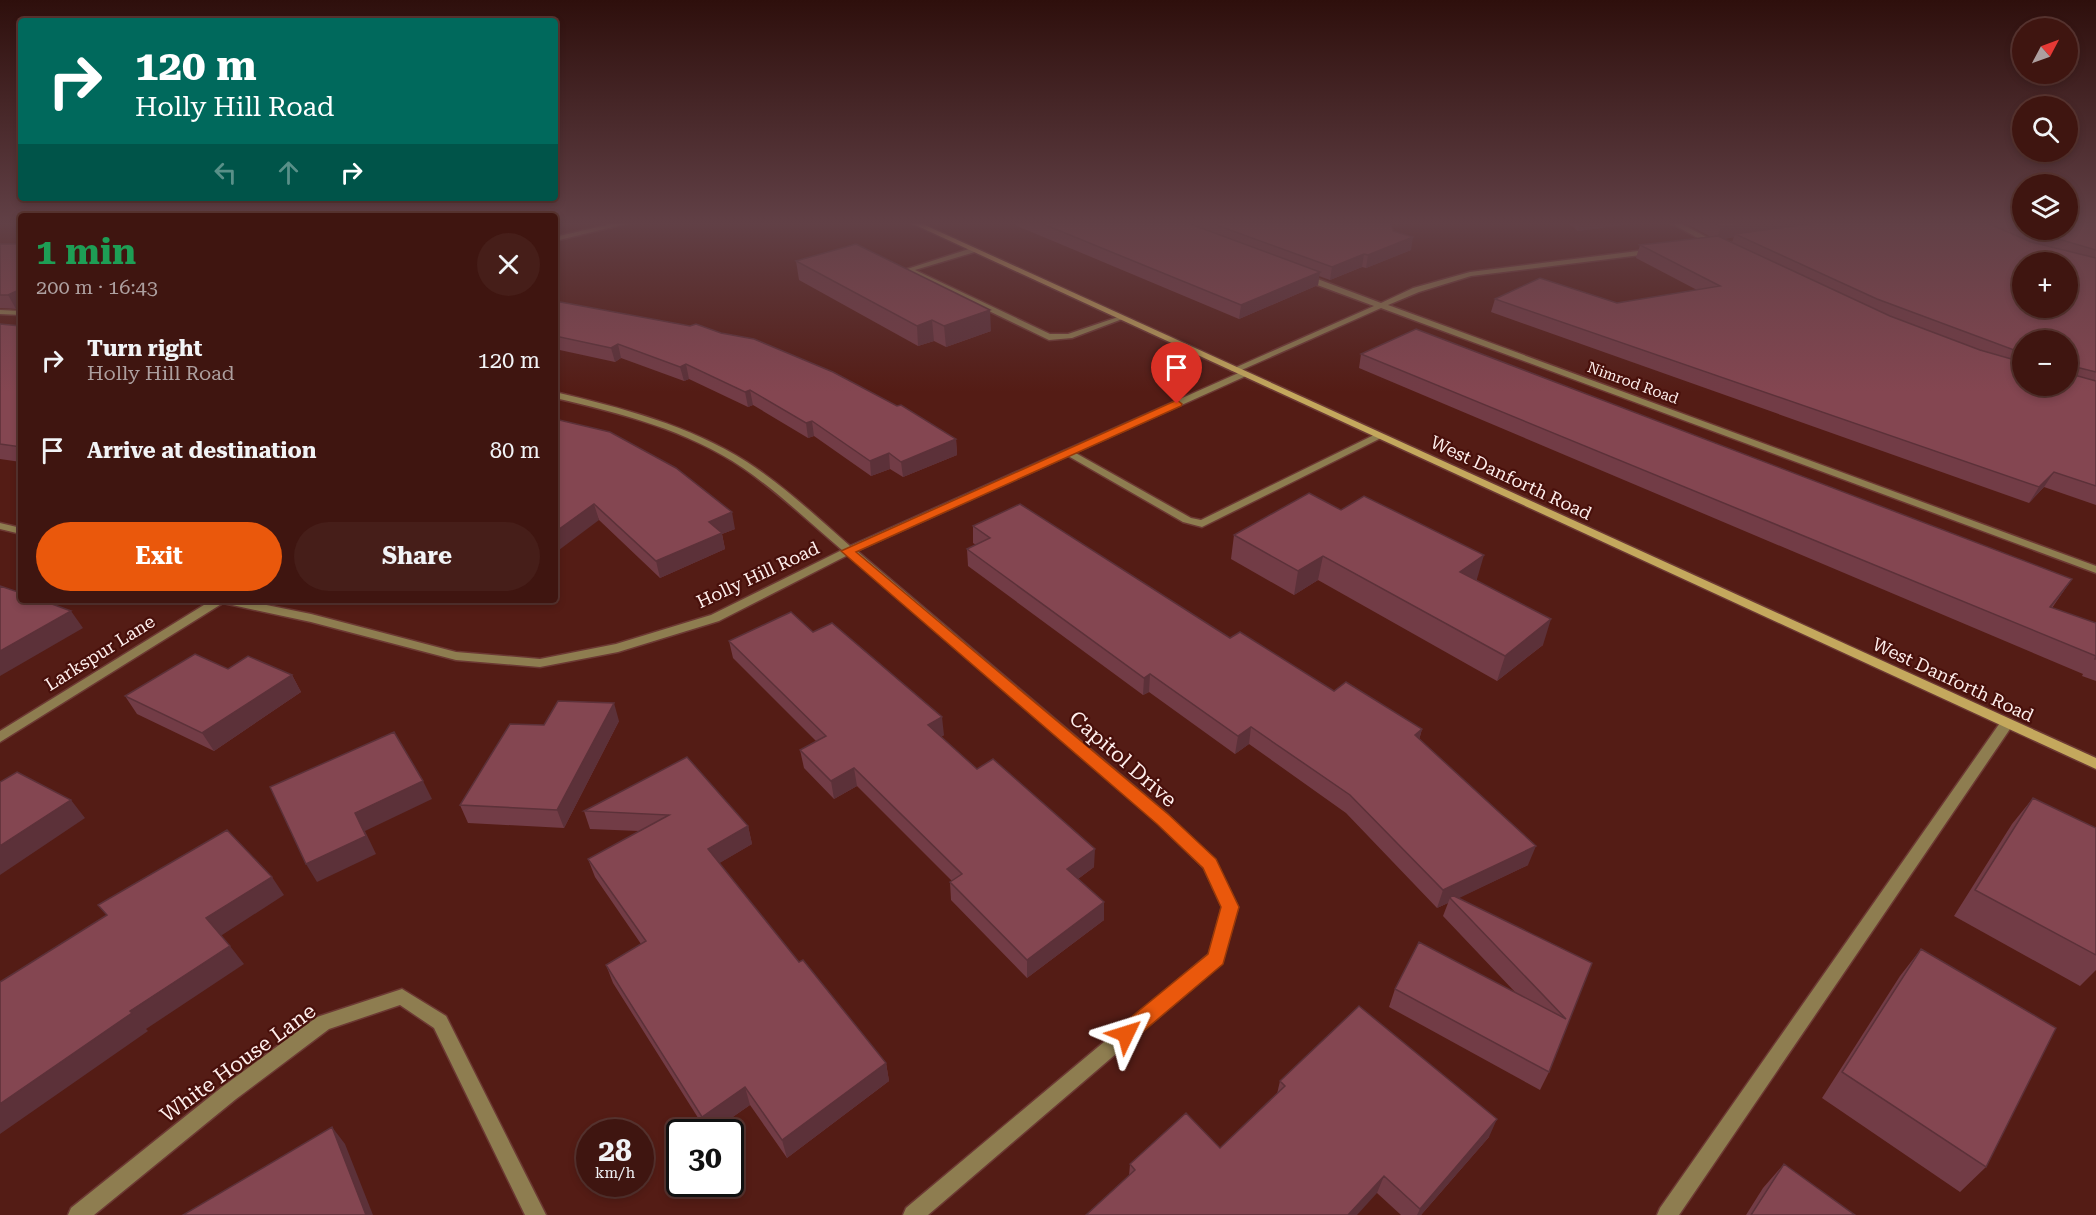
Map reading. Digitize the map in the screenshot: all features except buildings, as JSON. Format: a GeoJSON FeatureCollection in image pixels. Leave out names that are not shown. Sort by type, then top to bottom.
{"type":"FeatureCollection","features":[{"type":"Feature","properties":{"kind":"main road","name":"West Danforth Road"},"geometry":{"type":"LineString","coordinates":[[1035,279],[2096,764]]}},
{"type":"Feature","properties":{"kind":"street"},"geometry":{"type":"LineString","coordinates":[[926,279],[1049,337],[1069,336],[1121,318]]}},
{"type":"Feature","properties":{"kind":"street","name":"Nimrod Road"},"geometry":{"type":"LineString","coordinates":[[1309,279],[2096,570]]}},
{"type":"Feature","properties":{"kind":"street","name":"Holly Hill Road"},"geometry":{"type":"LineString","coordinates":[[240,603],[312,618],[456,656],[540,663],[618,648],[716,618],[848,551],[1068,453],[1379,305],[1416,290],[1454,279]]}},
{"type":"Feature","properties":{"kind":"street"},"geometry":{"type":"LineString","coordinates":[[0,312],[18,313]]}},
{"type":"Feature","properties":{"kind":"street","name":"Capitol Drive"},"geometry":{"type":"LineString","coordinates":[[558,396],[616,409],[684,433],[744,465],[796,505],[1163,819],[1210,864],[1230,907],[1216,958],[913,1215]]}},
{"type":"Feature","properties":{"kind":"street"},"geometry":{"type":"LineString","coordinates":[[1068,453],[1187,520],[1202,524],[1378,436]]}},
{"type":"Feature","properties":{"kind":"street"},"geometry":{"type":"LineString","coordinates":[[0,526],[18,530]]}},
{"type":"Feature","properties":{"kind":"street","name":"Larkspur Lane"},"geometry":{"type":"LineString","coordinates":[[0,738],[215,603]]}},
{"type":"Feature","properties":{"kind":"street"},"geometry":{"type":"LineString","coordinates":[[1667,1215],[2007,723]]}},
{"type":"Feature","properties":{"kind":"street","name":"White House Lane"},"geometry":{"type":"LineString","coordinates":[[78,1215],[229,1093],[323,1023],[402,997],[440,1022],[536,1215]]}},
{"type":"Feature","properties":{"kind":"route"},"geometry":{"type":"LineString","coordinates":[[1126,1034],[1216,958],[1230,907],[1210,864],[1163,819],[848,551],[1177,404]]}}]}
